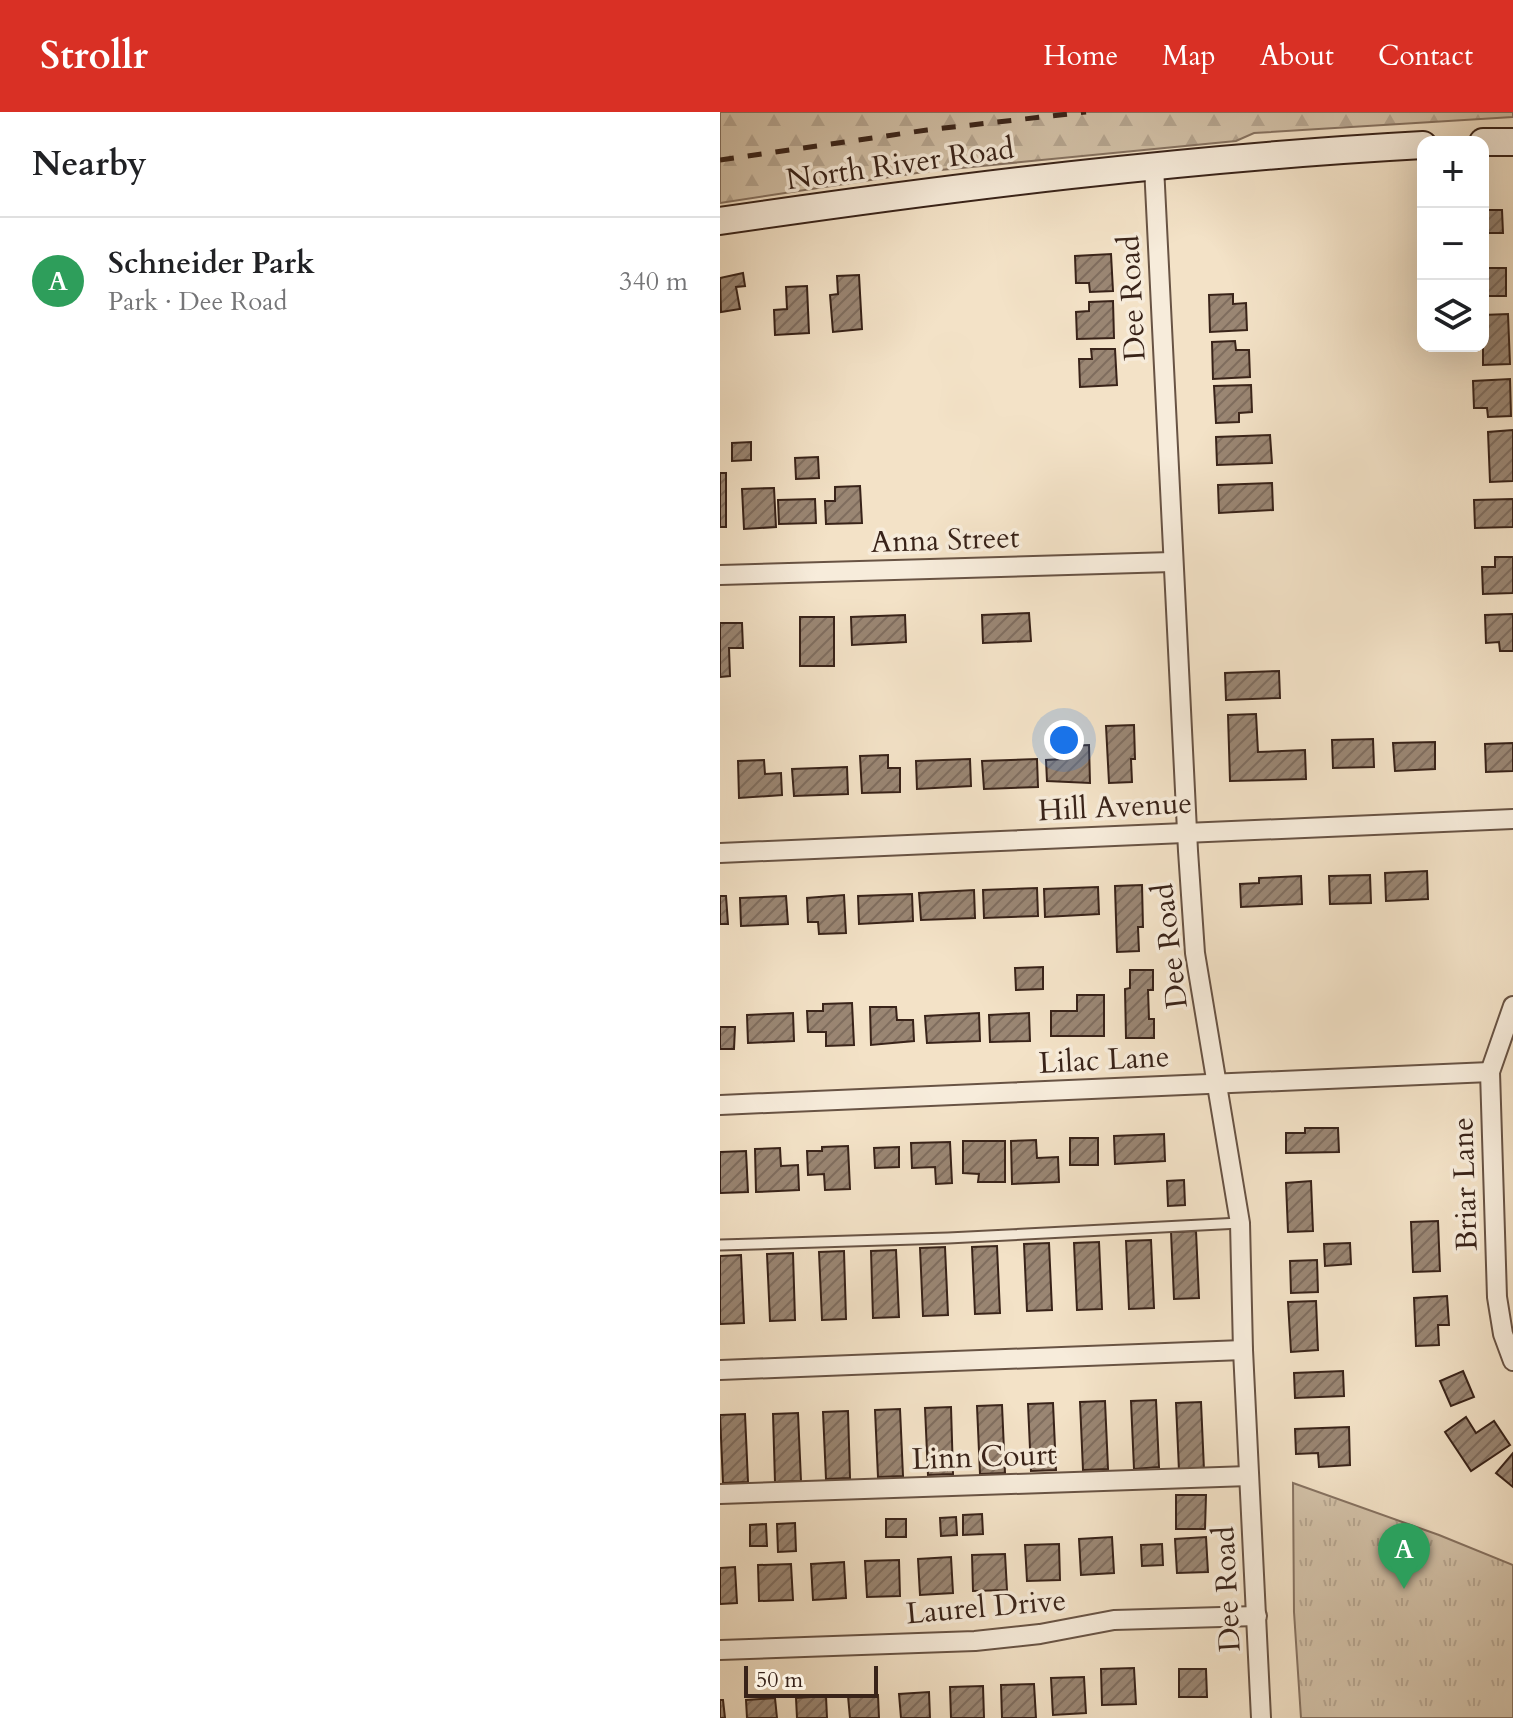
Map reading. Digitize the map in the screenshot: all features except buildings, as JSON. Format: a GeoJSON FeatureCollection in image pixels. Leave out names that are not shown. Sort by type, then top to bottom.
{"type":"FeatureCollection","features":[{"type":"Feature","properties":{"kind":"main road"},"geometry":{"type":"LineString","coordinates":[[1489,142],[1513,142]]}},
{"type":"Feature","properties":{"kind":"main road","name":"North River Road"},"geometry":{"type":"LineString","coordinates":[[720,221],[989,183],[1262,155],[1417,145]]}},
{"type":"Feature","properties":{"kind":"street","name":"Dee Road"},"geometry":{"type":"LineString","coordinates":[[1154,166],[1186,832],[1195,953],[1240,1223],[1261,1718]]}},
{"type":"Feature","properties":{"kind":"street","name":"Anna Street"},"geometry":{"type":"LineString","coordinates":[[720,575],[1172,562]]}},
{"type":"Feature","properties":{"kind":"street","name":"Hill Avenue"},"geometry":{"type":"LineString","coordinates":[[720,853],[1513,819]]}},
{"type":"Feature","properties":{"kind":"street","name":"Briar Lane"},"geometry":{"type":"LineString","coordinates":[[1513,1006],[1490,1072],[1497,1297],[1503,1334],[1513,1361]]}},
{"type":"Feature","properties":{"kind":"street","name":"Lilac Lane"},"geometry":{"type":"LineString","coordinates":[[720,1105],[1490,1072]]}},
{"type":"Feature","properties":{"kind":"street"},"geometry":{"type":"LineString","coordinates":[[720,1370],[1243,1350]]}},
{"type":"Feature","properties":{"kind":"street","name":"Linn Court"},"geometry":{"type":"LineString","coordinates":[[720,1494],[1249,1476]]}},
{"type":"Feature","properties":{"kind":"street","name":"Laurel Drive"},"geometry":{"type":"LineString","coordinates":[[720,1650],[975,1641],[1040,1634],[1114,1620],[1257,1616]]}},
{"type":"Feature","properties":{"kind":"lane"},"geometry":{"type":"LineString","coordinates":[[720,1245],[948,1238],[1240,1223]]}},
{"type":"Feature","properties":{"kind":"green space"},"geometry":{"type":"Polygon","coordinates":[[[720,112],[1513,112],[1513,117],[1254,133],[1236,141],[930,171],[720,203],[720,112]]]}},
{"type":"Feature","properties":{"kind":"green space"},"geometry":{"type":"Polygon","coordinates":[[[1293,1483],[1513,1565],[1513,1718],[1301,1718],[1294,1612],[1293,1483]]]}},
{"type":"Feature","properties":{"kind":"railway"},"geometry":{"type":"LineString","coordinates":[[720,160],[927,130],[1086,112]]}},
{"type":"Feature","properties":{"kind":"place","name":"Schneider Park"},"geometry":{"type":"Point","coordinates":[1404,1589]}}]}
